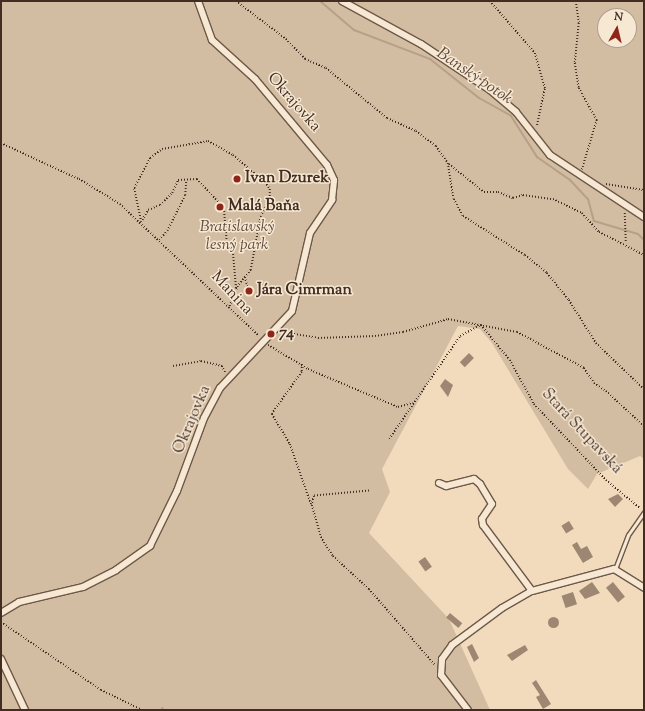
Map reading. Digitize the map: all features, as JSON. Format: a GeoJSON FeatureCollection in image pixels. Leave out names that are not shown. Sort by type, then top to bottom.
{"type":"FeatureCollection","features":[{"type":"Feature","properties":{"kind":"street","name":"Okrajovka"},"geometry":{"type":"LineString","coordinates":[[1,613],[19,602],[83,587],[116,570],[150,546],[177,491],[210,407],[226,379],[286,320],[296,300],[310,233],[332,200],[334,180],[315,150],[255,79],[212,40],[198,1]]}},
{"type":"Feature","properties":{"kind":"street"},"geometry":{"type":"LineString","coordinates":[[342,1],[421,44],[462,70],[516,112],[550,155],[595,182],[623,205],[644,217]]}},
{"type":"Feature","properties":{"kind":"street"},"geometry":{"type":"LineString","coordinates":[[439,482],[446,486],[474,479],[480,484],[492,504],[482,519],[483,525],[532,591]]}},
{"type":"Feature","properties":{"kind":"street"},"geometry":{"type":"LineString","coordinates":[[468,710],[439,670],[445,651],[502,608],[532,591],[614,569],[644,588]]}},
{"type":"Feature","properties":{"kind":"street"},"geometry":{"type":"LineString","coordinates":[[1,659],[25,710]]}},
{"type":"Feature","properties":{"kind":"lane"},"geometry":{"type":"LineString","coordinates":[[614,569],[628,535],[644,512]]}},
{"type":"Feature","properties":{"kind":"path"},"geometry":{"type":"LineString","coordinates":[[236,1],[286,39],[305,59],[326,68],[387,118],[416,131],[436,146],[448,163],[484,192],[498,192],[512,198],[523,195],[553,199],[582,213],[599,232],[626,244],[644,255]]}},
{"type":"Feature","properties":{"kind":"path"},"geometry":{"type":"LineString","coordinates":[[490,1],[535,53],[545,88],[536,117],[537,139]]}},
{"type":"Feature","properties":{"kind":"path"},"geometry":{"type":"LineString","coordinates":[[576,1],[579,23],[575,63],[579,88],[597,120],[581,173]]}},
{"type":"Feature","properties":{"kind":"path"},"geometry":{"type":"LineString","coordinates":[[141,222],[134,188],[150,158],[162,149],[196,141],[213,143],[233,155],[264,182],[270,192],[268,205],[261,216],[251,270],[236,290],[228,309]]}},
{"type":"Feature","properties":{"kind":"path","name":"Manina"},"geometry":{"type":"LineString","coordinates":[[1,142],[100,191],[141,222],[204,281],[255,335],[278,332],[318,338],[375,336],[403,332],[448,319],[517,332],[584,368],[594,383],[606,390],[644,426]]}},
{"type":"Feature","properties":{"kind":"path"},"geometry":{"type":"LineString","coordinates":[[448,163],[454,200],[463,216],[525,255],[547,273],[569,300],[596,343],[644,389]]}},
{"type":"Feature","properties":{"kind":"path"},"geometry":{"type":"LineString","coordinates":[[141,222],[148,210],[160,205],[172,193],[178,180],[186,182],[197,179],[224,208],[227,243],[233,251],[236,290]]}},
{"type":"Feature","properties":{"kind":"path"},"geometry":{"type":"LineString","coordinates":[[159,240],[167,231],[185,195],[186,182]]}},
{"type":"Feature","properties":{"kind":"path"},"geometry":{"type":"LineString","coordinates":[[595,182],[644,190]]}},
{"type":"Feature","properties":{"kind":"path"},"geometry":{"type":"LineString","coordinates":[[623,205],[628,229],[626,232],[626,244]]}},
{"type":"Feature","properties":{"kind":"path"},"geometry":{"type":"LineString","coordinates":[[245,277],[248,288]]}},
{"type":"Feature","properties":{"kind":"path"},"geometry":{"type":"LineString","coordinates":[[389,439],[412,403],[460,336],[481,325]]}},
{"type":"Feature","properties":{"kind":"path","name":"Stará Stupavská"},"geometry":{"type":"LineString","coordinates":[[481,325],[510,360],[534,404],[606,480],[644,512]]}},
{"type":"Feature","properties":{"kind":"path"},"geometry":{"type":"LineString","coordinates":[[263,342],[302,364],[398,407],[412,403]]}},
{"type":"Feature","properties":{"kind":"path"},"geometry":{"type":"LineString","coordinates":[[173,366],[191,361],[216,364],[224,368],[226,379]]}},
{"type":"Feature","properties":{"kind":"path"},"geometry":{"type":"LineString","coordinates":[[302,364],[302,372],[272,414],[290,444],[321,537],[334,556],[385,606],[439,670]]}},
{"type":"Feature","properties":{"kind":"path"},"geometry":{"type":"LineString","coordinates":[[314,514],[312,500],[317,494],[369,491]]}},
{"type":"Feature","properties":{"kind":"path"},"geometry":{"type":"LineString","coordinates":[[1,622],[101,690],[142,710]]}},
{"type":"Feature","properties":{"kind":"green space","name":"Bratislavský lesný park"},"geometry":{"type":"Polygon","coordinates":[[[1,1],[644,1],[644,459],[640,456],[597,474],[588,489],[568,469],[492,343],[480,329],[458,326],[382,469],[390,492],[369,533],[449,619],[490,710],[1,710],[1,1]]]}},
{"type":"Feature","properties":{"kind":"building"},"geometry":{"type":"Polygon","coordinates":[[[469,353],[474,358],[465,367],[460,362],[469,353]]]}},
{"type":"Feature","properties":{"kind":"building"},"geometry":{"type":"Polygon","coordinates":[[[445,379],[453,385],[448,397],[440,386],[445,379]]]}},
{"type":"Feature","properties":{"kind":"building"},"geometry":{"type":"Polygon","coordinates":[[[618,494],[623,499],[615,507],[608,499],[618,494]]]}},
{"type":"Feature","properties":{"kind":"building"},"geometry":{"type":"Polygon","coordinates":[[[569,521],[574,529],[566,533],[561,526],[569,521]]]}},
{"type":"Feature","properties":{"kind":"building"},"geometry":{"type":"Polygon","coordinates":[[[577,542],[581,549],[587,546],[593,557],[583,563],[572,545],[577,542]]]}},
{"type":"Feature","properties":{"kind":"building"},"geometry":{"type":"Polygon","coordinates":[[[425,557],[432,567],[425,571],[418,562],[425,557]]]}},
{"type":"Feature","properties":{"kind":"building"},"geometry":{"type":"Polygon","coordinates":[[[592,582],[600,593],[585,599],[579,591],[592,582]]]}},
{"type":"Feature","properties":{"kind":"building"},"geometry":{"type":"Polygon","coordinates":[[[613,582],[625,597],[618,602],[606,588],[613,582]]]}},
{"type":"Feature","properties":{"kind":"building"},"geometry":{"type":"Polygon","coordinates":[[[573,592],[577,604],[566,608],[562,596],[573,592]]]}},
{"type":"Feature","properties":{"kind":"building"},"geometry":{"type":"Polygon","coordinates":[[[450,613],[462,623],[458,628],[446,618],[450,613]]]}},
{"type":"Feature","properties":{"kind":"building"},"geometry":{"type":"Polygon","coordinates":[[[553,616],[557,618],[559,622],[557,626],[553,628],[549,626],[547,622],[549,618],[553,616]]]}},
{"type":"Feature","properties":{"kind":"building"},"geometry":{"type":"Polygon","coordinates":[[[472,644],[479,658],[474,662],[467,647],[472,644]]]}},
{"type":"Feature","properties":{"kind":"building"},"geometry":{"type":"Polygon","coordinates":[[[525,645],[528,650],[512,661],[507,655],[525,645]]]}},
{"type":"Feature","properties":{"kind":"building"},"geometry":{"type":"Polygon","coordinates":[[[536,680],[551,704],[543,709],[536,697],[540,695],[532,683],[536,680]]]}},
{"type":"Feature","properties":{"kind":"waterway","name":"Banský potok"},"geometry":{"type":"LineString","coordinates":[[320,1],[354,30],[430,59],[479,98],[511,116],[537,157],[570,180],[588,199],[594,221],[638,234],[644,240]]}},
{"type":"Feature","properties":{"kind":"place","name":"Ivan Dzurek"},"geometry":{"type":"Point","coordinates":[237,179]}},
{"type":"Feature","properties":{"kind":"place","name":"Malá Baňa"},"geometry":{"type":"Point","coordinates":[220,207]}},
{"type":"Feature","properties":{"kind":"place","name":"Jára Cimrman"},"geometry":{"type":"Point","coordinates":[249,291]}},
{"type":"Feature","properties":{"kind":"place","name":"74"},"geometry":{"type":"Point","coordinates":[271,334]}}]}
